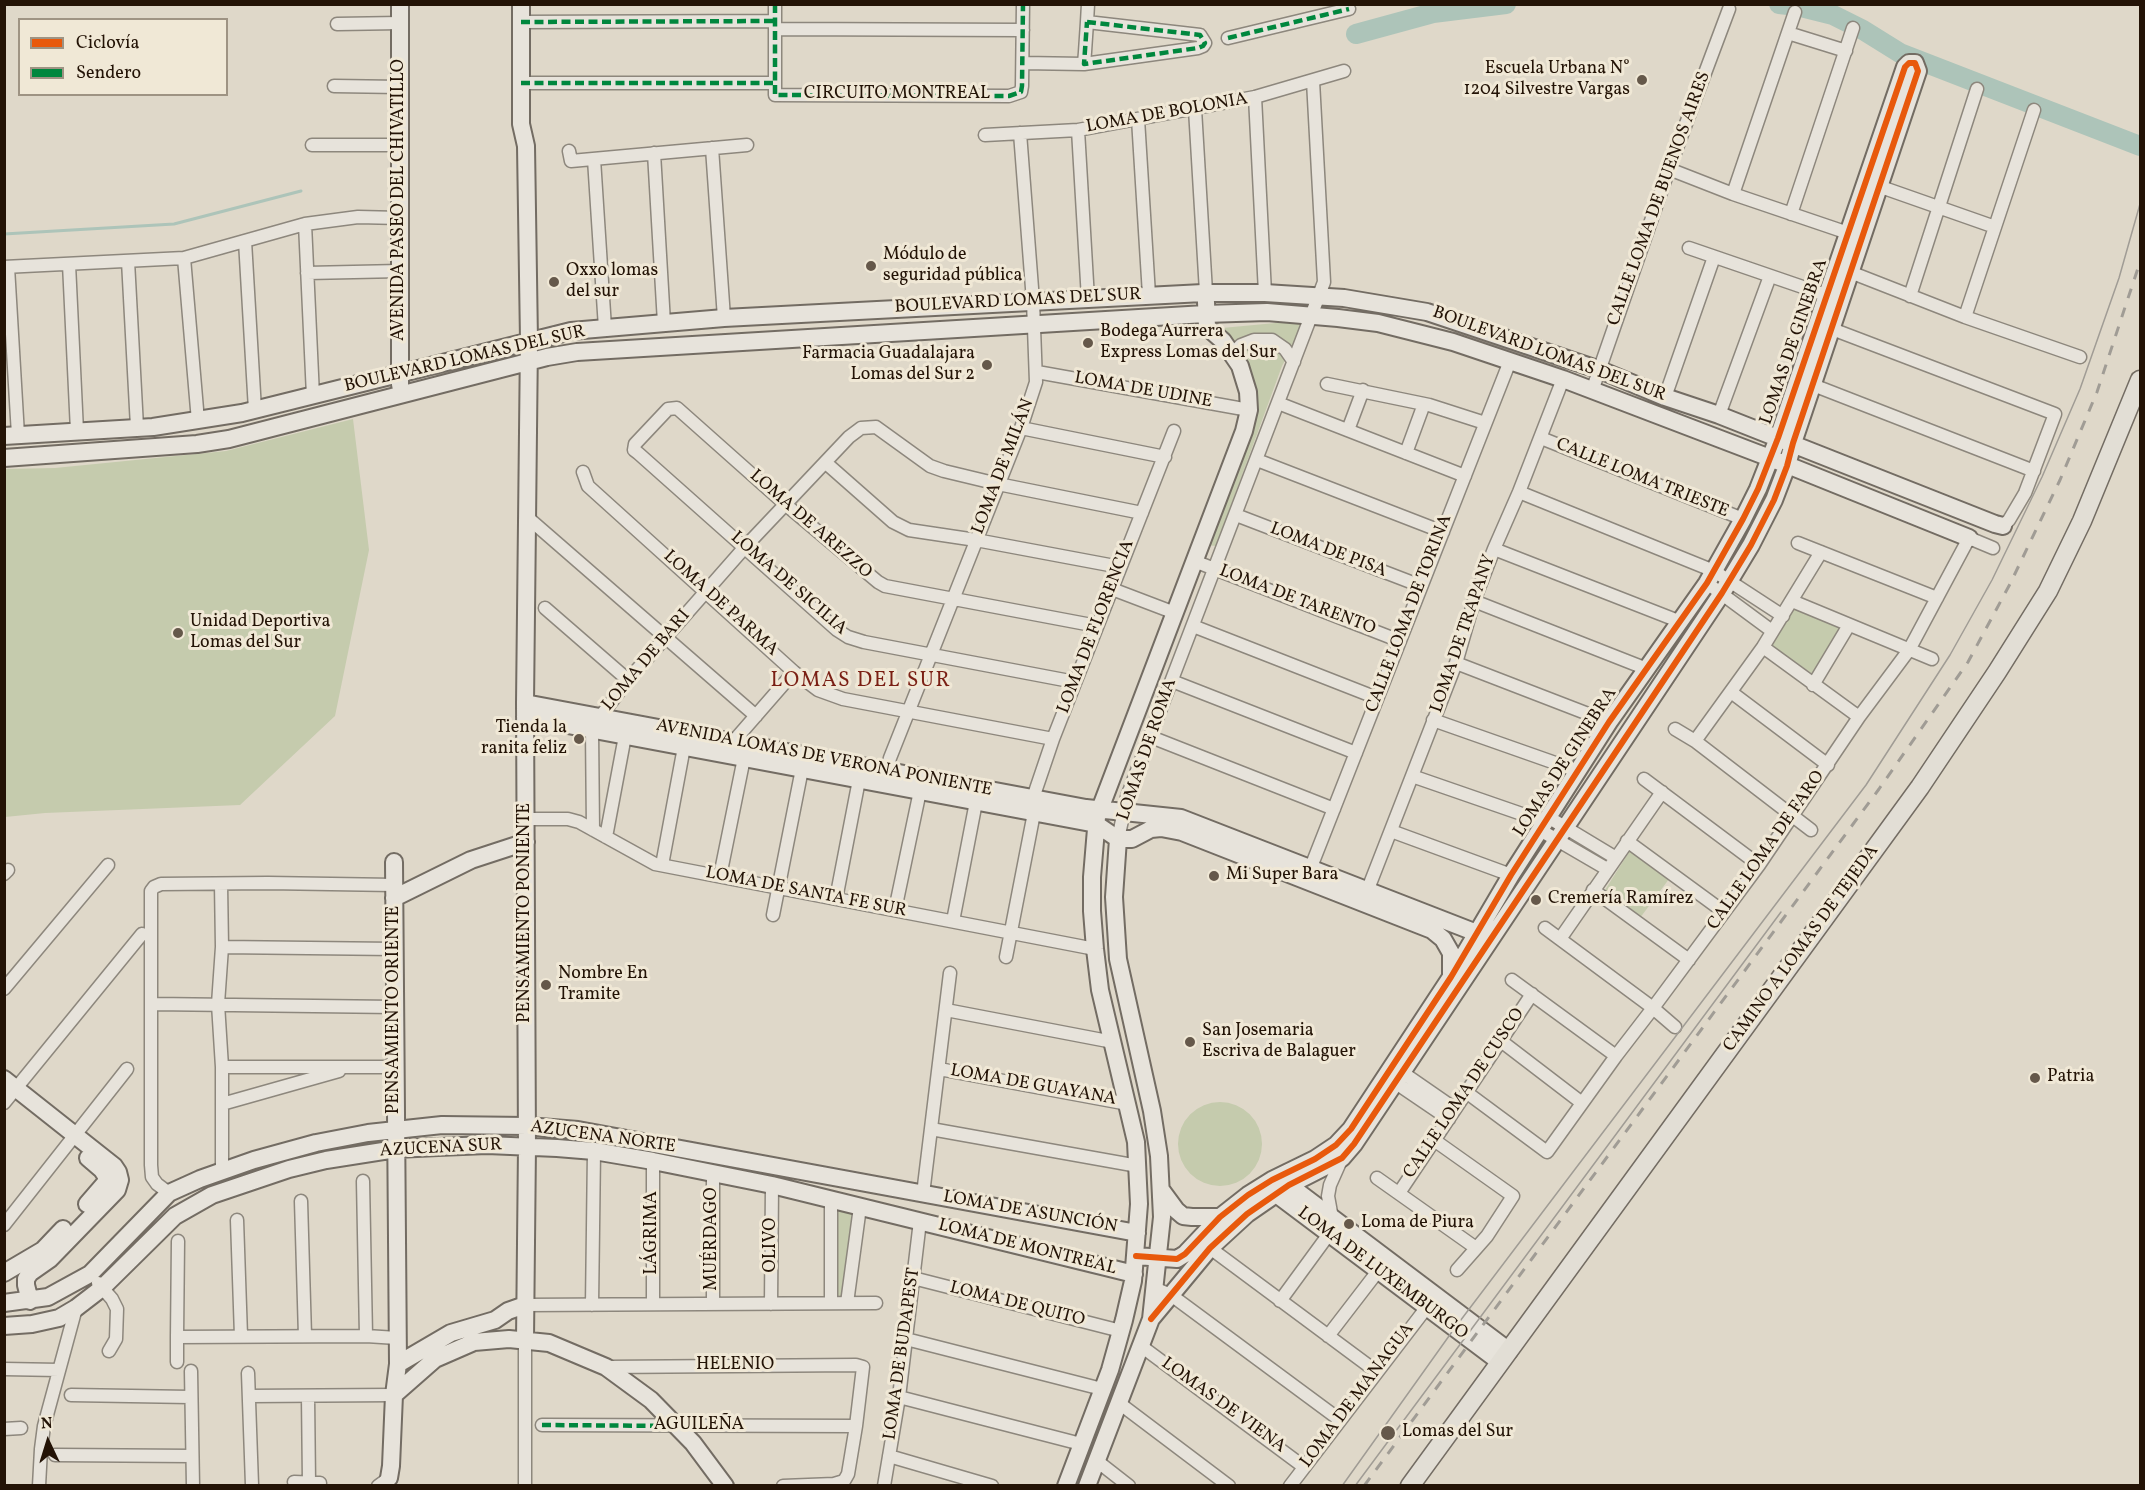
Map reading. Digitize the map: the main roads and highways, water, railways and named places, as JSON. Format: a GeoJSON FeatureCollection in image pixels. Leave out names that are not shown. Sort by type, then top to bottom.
{"type":"FeatureCollection","features":[{"type":"Feature","properties":{"kind":"main road","name":"CAMINO A LOMAS DE TEJEDA"},"geometry":{"type":"LineString","coordinates":[[1410,1485],[1910,800],[1997,672],[2058,571],[2082,520],[2140,380]]}},
{"type":"Feature","properties":{"kind":"waterway"},"geometry":{"type":"LineString","coordinates":[[1356,34],[1433,13],[1506,4]]}},
{"type":"Feature","properties":{"kind":"waterway"},"geometry":{"type":"LineString","coordinates":[[1779,4],[1833,15],[1900,53],[2140,146]]}},
{"type":"Feature","properties":{"kind":"waterway"},"geometry":{"type":"LineString","coordinates":[[4,234],[174,224],[301,191]]}},
{"type":"Feature","properties":{"kind":"tram line"},"geometry":{"type":"LineString","coordinates":[[1342,1486],[1454,1329],[1866,785],[1950,655],[1992,580],[2042,477],[2080,389],[2119,278],[2140,204]]}},
{"type":"Feature","properties":{"kind":"tram line"},"geometry":{"type":"LineString","coordinates":[[1355,1486],[1781,912]]}},
{"type":"Feature","properties":{"kind":"railway"},"geometry":{"type":"LineString","coordinates":[[1364,1486],[1879,789],[1968,662],[2010,584],[2060,480],[2097,392],[2140,262]]}},
{"type":"Feature","properties":{"kind":"place","name":"Escuela Urbana N° 1204 Silvestre Vargas"},"geometry":{"type":"Point","coordinates":[1642,80]}},
{"type":"Feature","properties":{"kind":"place","name":"Módulo de seguridad pública"},"geometry":{"type":"Point","coordinates":[871,266]}},
{"type":"Feature","properties":{"kind":"place","name":"Oxxo lomas del sur"},"geometry":{"type":"Point","coordinates":[554,282]}},
{"type":"Feature","properties":{"kind":"place","name":"Bodega Aurrera Express Lomas del Sur"},"geometry":{"type":"Point","coordinates":[1088,343]}},
{"type":"Feature","properties":{"kind":"place","name":"Farmacia Guadalajara Lomas del Sur 2"},"geometry":{"type":"Point","coordinates":[987,365]}},
{"type":"Feature","properties":{"kind":"place","name":"Unidad Deportiva Lomas del Sur"},"geometry":{"type":"Point","coordinates":[178,633]}},
{"type":"Feature","properties":{"kind":"place","name":"Tienda la ranita feliz"},"geometry":{"type":"Point","coordinates":[579,739]}},
{"type":"Feature","properties":{"kind":"place","name":"Mi Super Bara"},"geometry":{"type":"Point","coordinates":[1214,876]}},
{"type":"Feature","properties":{"kind":"place","name":"Cremería Ramírez"},"geometry":{"type":"Point","coordinates":[1536,900]}},
{"type":"Feature","properties":{"kind":"place","name":"Nombre En Tramite"},"geometry":{"type":"Point","coordinates":[546,985]}},
{"type":"Feature","properties":{"kind":"place","name":"San Josemaria Escriva de Balaguer"},"geometry":{"type":"Point","coordinates":[1190,1042]}},
{"type":"Feature","properties":{"kind":"place","name":"Patria"},"geometry":{"type":"Point","coordinates":[2035,1078]}},
{"type":"Feature","properties":{"kind":"place","name":"Loma de Piura"},"geometry":{"type":"Point","coordinates":[1349,1224]}},
{"type":"Feature","properties":{"kind":"place","name":"Lomas del Sur"},"geometry":{"type":"Point","coordinates":[1388,1433]}},
{"type":"Feature","properties":{"kind":"district","name":"LOMAS DEL SUR"},"geometry":{"type":"Point","coordinates":[861,682]}}]}
